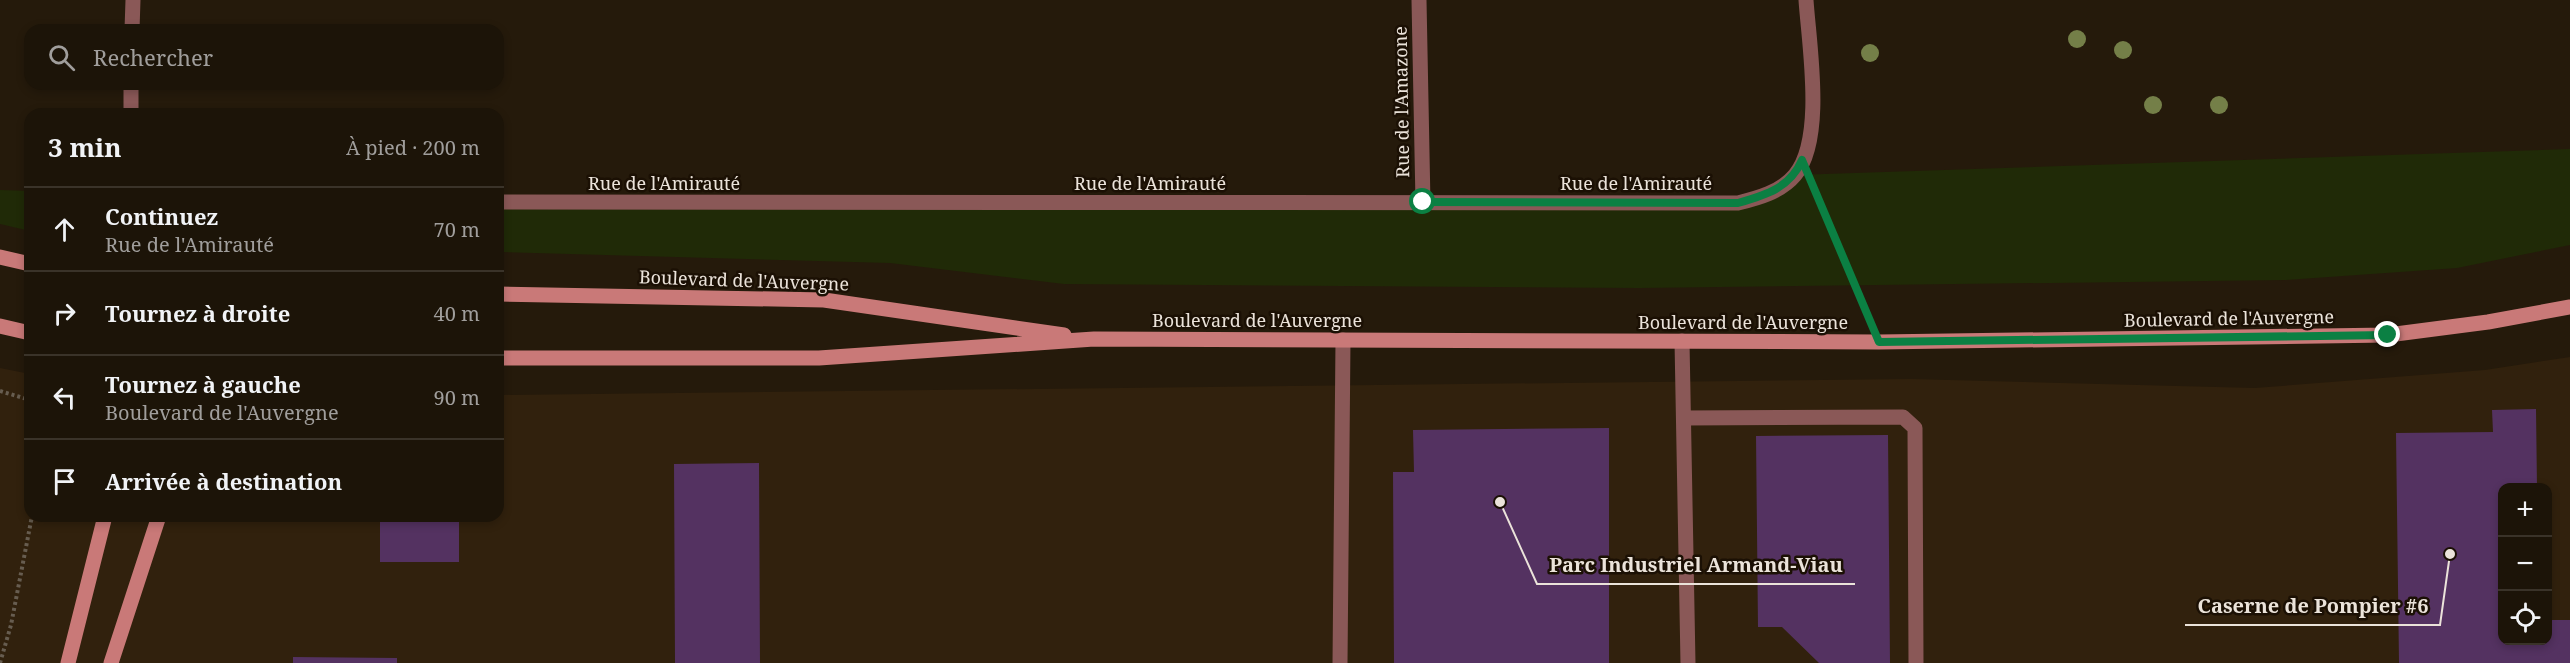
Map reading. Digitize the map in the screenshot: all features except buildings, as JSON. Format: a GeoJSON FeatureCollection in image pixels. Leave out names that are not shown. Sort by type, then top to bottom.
{"type":"FeatureCollection","features":[{"type":"Feature","properties":{"kind":"main road"},"geometry":{"type":"LineString","coordinates":[[0,257],[24,263]]}},
{"type":"Feature","properties":{"kind":"main road","name":"Boulevard de l'Auvergne"},"geometry":{"type":"LineString","coordinates":[[504,294],[824,300],[1094,339]]}},
{"type":"Feature","properties":{"kind":"main road","name":"Boulevard de l'Auvergne"},"geometry":{"type":"LineString","coordinates":[[504,358],[819,358],[1094,339],[1879,342],[2388,335],[2488,322],[2570,307]]}},
{"type":"Feature","properties":{"kind":"main road"},"geometry":{"type":"LineString","coordinates":[[0,326],[24,332]]}},
{"type":"Feature","properties":{"kind":"main road"},"geometry":{"type":"LineString","coordinates":[[68,663],[103,522]]}},
{"type":"Feature","properties":{"kind":"main road"},"geometry":{"type":"LineString","coordinates":[[111,663],[157,522]]}},
{"type":"Feature","properties":{"kind":"street"},"geometry":{"type":"LineString","coordinates":[[132,24],[133,0]]}},
{"type":"Feature","properties":{"kind":"street","name":"Rue de l'Amazone"},"geometry":{"type":"LineString","coordinates":[[1419,0],[1423,202]]}},
{"type":"Feature","properties":{"kind":"street"},"geometry":{"type":"LineString","coordinates":[[1802,160],[1808,146],[1814,113],[1806,0]]}},
{"type":"Feature","properties":{"kind":"street"},"geometry":{"type":"LineString","coordinates":[[131,90],[131,108]]}},
{"type":"Feature","properties":{"kind":"street","name":"Rue de l'Amirauté"},"geometry":{"type":"LineString","coordinates":[[504,202],[1738,203],[1769,195],[1796,175],[1802,160]]}},
{"type":"Feature","properties":{"kind":"street"},"geometry":{"type":"LineString","coordinates":[[1340,663],[1343,340]]}},
{"type":"Feature","properties":{"kind":"street"},"geometry":{"type":"LineString","coordinates":[[1682,341],[1688,663]]}},
{"type":"Feature","properties":{"kind":"street"},"geometry":{"type":"LineString","coordinates":[[1684,418],[1903,417],[1915,428],[1916,663]]}},
{"type":"Feature","properties":{"kind":"path"},"geometry":{"type":"LineString","coordinates":[[1802,160],[1879,342]]}},
{"type":"Feature","properties":{"kind":"path"},"geometry":{"type":"LineString","coordinates":[[0,391],[24,398]]}},
{"type":"Feature","properties":{"kind":"path"},"geometry":{"type":"LineString","coordinates":[[0,663],[11,625],[31,522]]}},
{"type":"Feature","properties":{"kind":"shaded area"},"geometry":{"type":"Polygon","coordinates":[[[2570,357],[2570,663],[0,663],[0,368],[24,373],[24,522],[504,522],[504,395],[1911,379],[2255,388],[2485,370],[2570,357]]]}},
{"type":"Feature","properties":{"kind":"green space"},"geometry":{"type":"Polygon","coordinates":[[[2570,149],[2570,245],[2457,268],[2286,280],[1639,288],[1064,284],[890,263],[504,252],[504,202],[1738,203],[1795,175],[2570,149]]]}},
{"type":"Feature","properties":{"kind":"green space"},"geometry":{"type":"Polygon","coordinates":[[[0,190],[24,191],[24,230],[0,224],[0,190]]]}},
{"type":"Feature","properties":{"kind":"place","name":"Parc Industriel Armand-Viau"},"geometry":{"type":"Point","coordinates":[1500,502]}},
{"type":"Feature","properties":{"kind":"place","name":"Caserne de Pompier #6"},"geometry":{"type":"Point","coordinates":[2450,554]}},
{"type":"Feature","properties":{"kind":"route"},"geometry":{"type":"LineString","coordinates":[[1423,202],[1738,203],[1769,195],[1796,175],[1802,160],[1879,342],[2388,335]]}}]}
